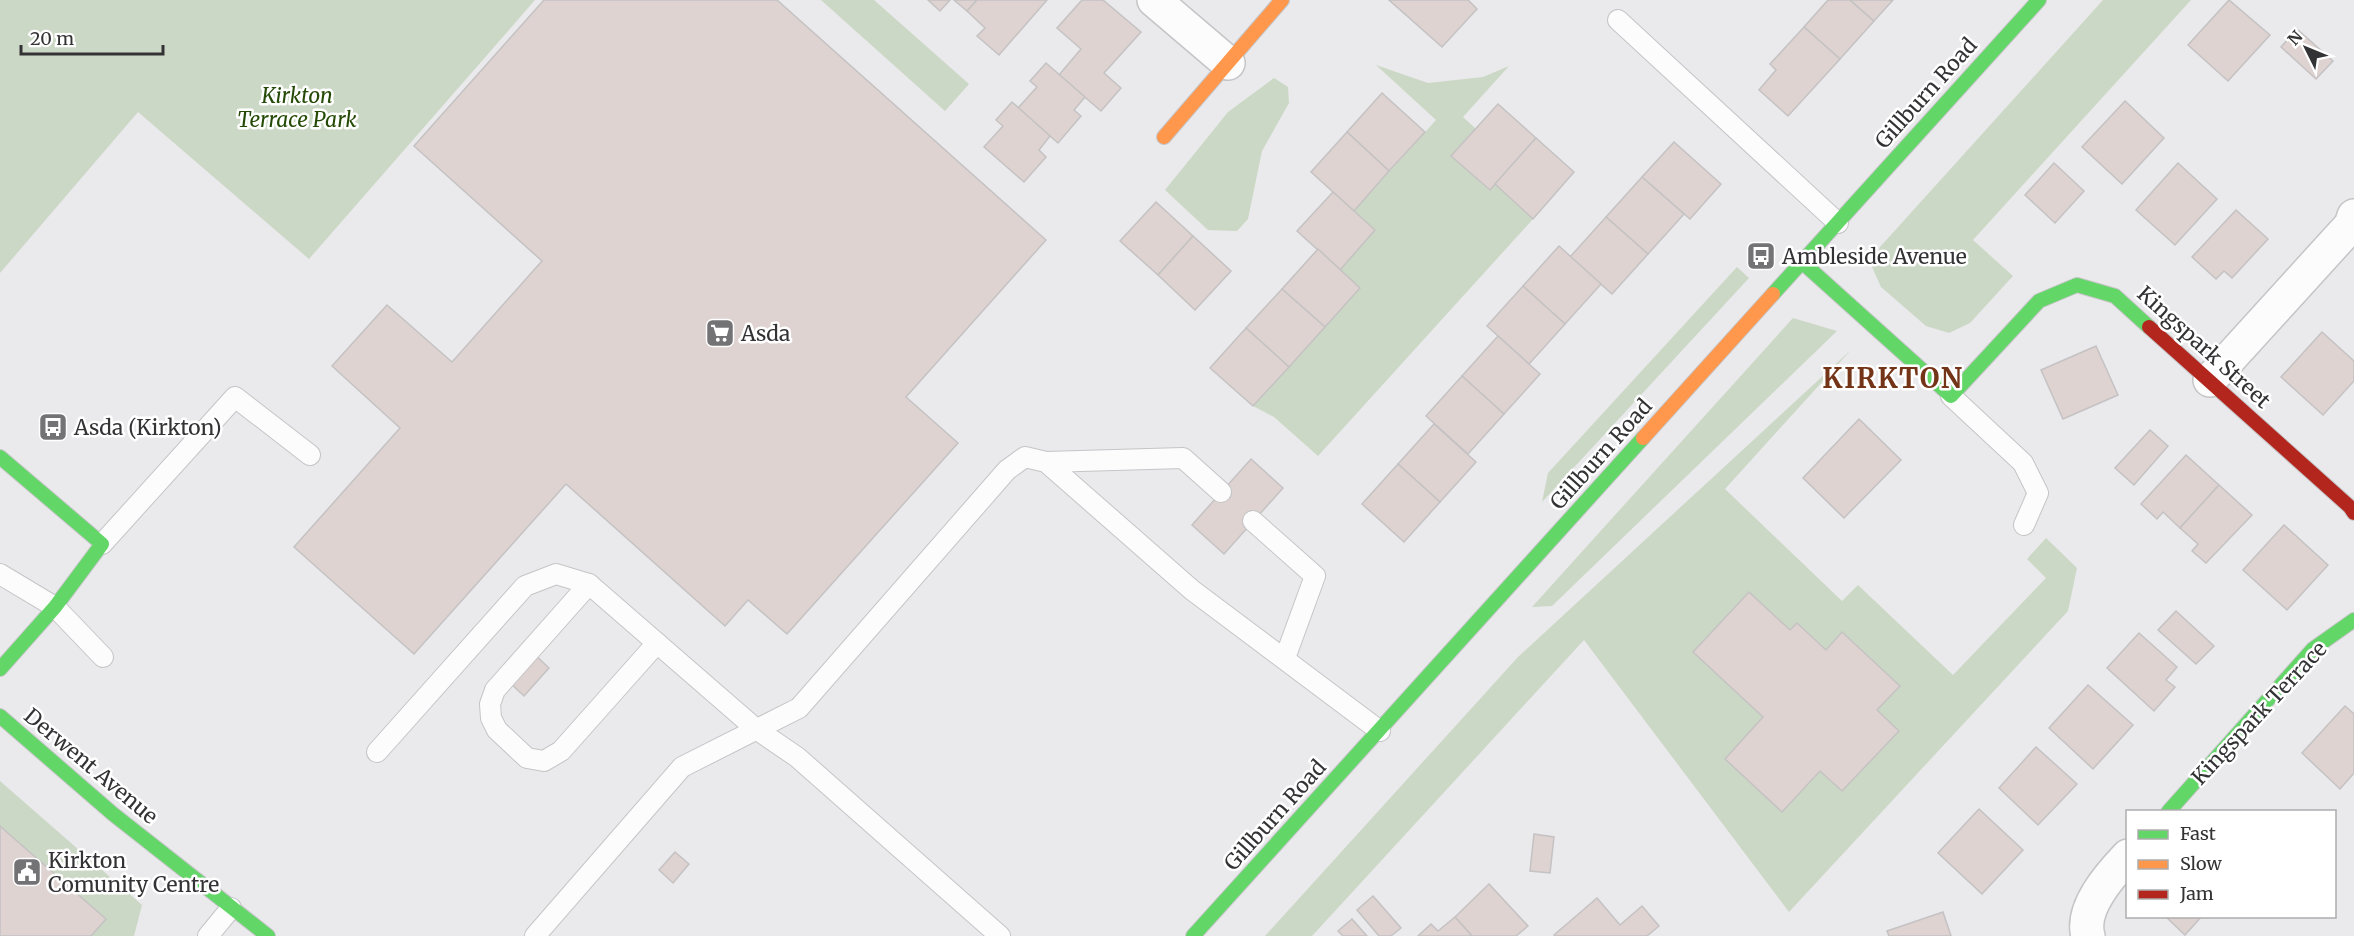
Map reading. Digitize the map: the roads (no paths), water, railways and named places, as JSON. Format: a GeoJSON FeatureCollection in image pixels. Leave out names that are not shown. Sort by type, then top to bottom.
{"type":"FeatureCollection","features":[{"type":"Feature","properties":{"kind":"street"},"geometry":{"type":"LineString","coordinates":[[1154,0],[1228,63]]}},
{"type":"Feature","properties":{"kind":"street"},"geometry":{"type":"LineString","coordinates":[[1164,137],[1282,0]]}},
{"type":"Feature","properties":{"kind":"street","name":"Gillburn Road"},"geometry":{"type":"LineString","coordinates":[[1193,936],[2039,0]]}},
{"type":"Feature","properties":{"kind":"street"},"geometry":{"type":"LineString","coordinates":[[2210,380],[2351,225],[2354,216]]}},
{"type":"Feature","properties":{"kind":"street"},"geometry":{"type":"LineString","coordinates":[[1802,262],[1951,396]]}},
{"type":"Feature","properties":{"kind":"street","name":"Kingspark Street"},"geometry":{"type":"LineString","coordinates":[[1951,396],[2039,301],[2077,285],[2115,296],[2354,513]]}},
{"type":"Feature","properties":{"kind":"street"},"geometry":{"type":"LineString","coordinates":[[0,457],[102,544],[55,607],[0,669]]}},
{"type":"Feature","properties":{"kind":"street","name":"Kingspark Terrace"},"geometry":{"type":"LineString","coordinates":[[2170,810],[2313,649],[2354,620]]}},
{"type":"Feature","properties":{"kind":"street","name":"Derwent Avenue"},"geometry":{"type":"LineString","coordinates":[[0,716],[113,814],[268,936]]}},
{"type":"Feature","properties":{"kind":"street"},"geometry":{"type":"LineString","coordinates":[[2088,936],[2085,927],[2100,887],[2126,857]]}},
{"type":"Feature","properties":{"kind":"lane"},"geometry":{"type":"LineString","coordinates":[[1618,20],[1838,222]]}},
{"type":"Feature","properties":{"kind":"lane"},"geometry":{"type":"LineString","coordinates":[[1951,396],[2023,463],[2038,494],[2024,525]]}},
{"type":"Feature","properties":{"kind":"lane"},"geometry":{"type":"LineString","coordinates":[[102,544],[235,398],[310,454]]}},
{"type":"Feature","properties":{"kind":"lane"},"geometry":{"type":"LineString","coordinates":[[535,936],[682,767],[799,708],[1007,470],[1024,457],[1046,462],[1183,458],[1221,492]]}},
{"type":"Feature","properties":{"kind":"lane"},"geometry":{"type":"LineString","coordinates":[[1046,462],[1192,590],[1380,730]]}},
{"type":"Feature","properties":{"kind":"lane"},"geometry":{"type":"LineString","coordinates":[[1254,521],[1315,576],[1285,658]]}},
{"type":"Feature","properties":{"kind":"lane"},"geometry":{"type":"LineString","coordinates":[[0,574],[55,607],[103,657]]}},
{"type":"Feature","properties":{"kind":"lane"},"geometry":{"type":"LineString","coordinates":[[376,752],[525,586],[556,574],[589,584],[756,729],[797,758],[1000,936]]}},
{"type":"Feature","properties":{"kind":"lane"},"geometry":{"type":"LineString","coordinates":[[589,584],[495,690],[492,697],[490,718],[496,730],[527,758],[544,761],[561,751],[657,643]]}},
{"type":"Feature","properties":{"kind":"lane"},"geometry":{"type":"LineString","coordinates":[[208,936],[231,908]]}},
{"type":"Feature","properties":{"kind":"place","name":"Ambleside Avenue"},"geometry":{"type":"Point","coordinates":[1761,256]}},
{"type":"Feature","properties":{"kind":"place","name":"Asda"},"geometry":{"type":"Point","coordinates":[720,333]}},
{"type":"Feature","properties":{"kind":"place","name":"Asda (Kirkton)"},"geometry":{"type":"Point","coordinates":[53,427]}},
{"type":"Feature","properties":{"kind":"place","name":"Kirkton Comunity Centre"},"geometry":{"type":"Point","coordinates":[27,872]}},
{"type":"Feature","properties":{"kind":"district","name":"KIRKTON"},"geometry":{"type":"Point","coordinates":[1893,378]}},
{"type":"Feature","properties":{"kind":"park label","name":"Kirkton Terrace Park"},"geometry":{"type":"Point","coordinates":[297,107]}}]}
